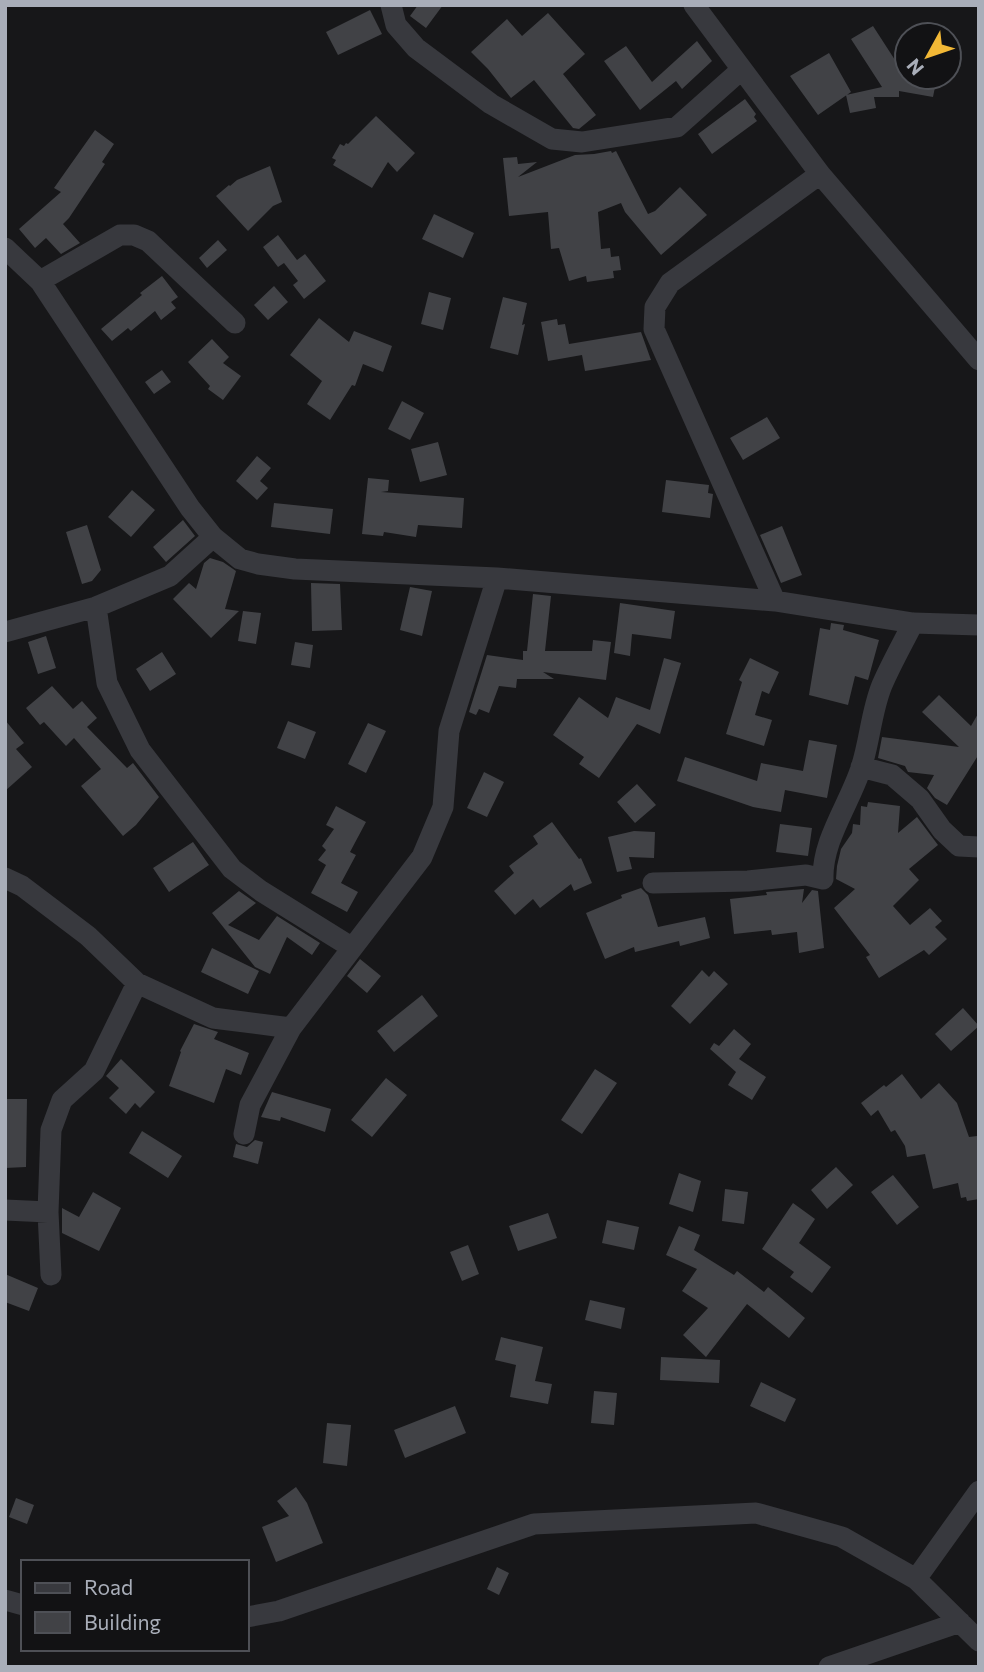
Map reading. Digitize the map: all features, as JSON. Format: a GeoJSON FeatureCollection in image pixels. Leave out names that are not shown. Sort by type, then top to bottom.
{"type":"FeatureCollection","features":[{"type":"Feature","properties":{"kind":"street"},"geometry":{"type":"LineString","coordinates":[[391,5],[396,26],[416,48],[491,103],[552,139],[582,142],[677,127],[741,70]]}},
{"type":"Feature","properties":{"kind":"street"},"geometry":{"type":"LineString","coordinates":[[694,5],[820,174],[977,353]]}},
{"type":"Feature","properties":{"kind":"street"},"geometry":{"type":"LineString","coordinates":[[775,601],[654,329],[655,307],[670,283],[820,174]]}},
{"type":"Feature","properties":{"kind":"street"},"geometry":{"type":"LineString","coordinates":[[40,281],[120,234],[134,235],[148,241],[235,323]]}},
{"type":"Feature","properties":{"kind":"street"},"geometry":{"type":"LineString","coordinates":[[5,248],[40,281],[190,508],[213,537],[240,559],[296,569],[497,578],[775,601],[913,623],[979,625]]}},
{"type":"Feature","properties":{"kind":"street"},"geometry":{"type":"LineString","coordinates":[[5,632],[96,607],[170,576],[213,537]]}},
{"type":"Feature","properties":{"kind":"street"},"geometry":{"type":"LineString","coordinates":[[244,1134],[250,1105],[291,1028],[422,857],[443,807],[449,731],[497,578]]}},
{"type":"Feature","properties":{"kind":"street"},"geometry":{"type":"LineString","coordinates":[[96,607],[107,683],[140,750],[232,869],[261,891],[351,947]]}},
{"type":"Feature","properties":{"kind":"street"},"geometry":{"type":"LineString","coordinates":[[653,883],[748,881],[806,875],[823,879],[827,850],[861,767],[881,686],[913,623]]}},
{"type":"Feature","properties":{"kind":"street"},"geometry":{"type":"LineString","coordinates":[[861,767],[892,775],[920,799],[942,830],[959,846],[979,847]]}},
{"type":"Feature","properties":{"kind":"street"},"geometry":{"type":"LineString","coordinates":[[5,878],[22,886],[88,936],[137,983],[213,1018],[291,1028]]}},
{"type":"Feature","properties":{"kind":"street"},"geometry":{"type":"LineString","coordinates":[[51,1275],[48,1212],[51,1130],[62,1100],[94,1071],[137,983]]}},
{"type":"Feature","properties":{"kind":"street"},"geometry":{"type":"LineString","coordinates":[[5,1210],[48,1212]]}},
{"type":"Feature","properties":{"kind":"street"},"geometry":{"type":"LineString","coordinates":[[916,1579],[979,1491]]}},
{"type":"Feature","properties":{"kind":"street"},"geometry":{"type":"LineString","coordinates":[[248,1617],[279,1611],[534,1524],[756,1513],[842,1537],[916,1579],[979,1641]]}},
{"type":"Feature","properties":{"kind":"street"},"geometry":{"type":"LineString","coordinates":[[829,1667],[960,1622]]}},
{"type":"Feature","properties":{"kind":"building"},"geometry":{"type":"Polygon","coordinates":[[[418,5],[443,5],[426,28],[410,16],[418,5]]]}},
{"type":"Feature","properties":{"kind":"building"},"geometry":{"type":"Polygon","coordinates":[[[370,10],[382,34],[338,55],[326,32],[370,10]]]}},
{"type":"Feature","properties":{"kind":"building"},"geometry":{"type":"Polygon","coordinates":[[[548,13],[585,54],[563,74],[596,115],[579,129],[573,128],[534,80],[511,98],[471,52],[507,19],[522,36],[548,13]]]}},
{"type":"Feature","properties":{"kind":"building"},"geometry":{"type":"Polygon","coordinates":[[[873,26],[893,57],[893,91],[899,91],[899,97],[874,97],[876,108],[850,113],[846,95],[882,87],[851,39],[873,26]]]}},
{"type":"Feature","properties":{"kind":"building"},"geometry":{"type":"Polygon","coordinates":[[[697,41],[712,61],[682,89],[676,81],[640,110],[604,61],[626,46],[652,82],[697,41]]]}},
{"type":"Feature","properties":{"kind":"building"},"geometry":{"type":"Polygon","coordinates":[[[829,53],[851,92],[818,115],[790,76],[829,53]]]}},
{"type":"Feature","properties":{"kind":"building"},"geometry":{"type":"Polygon","coordinates":[[[899,91],[934,91],[933,97],[899,91]]]}},
{"type":"Feature","properties":{"kind":"building"},"geometry":{"type":"Polygon","coordinates":[[[745,99],[756,114],[754,117],[757,121],[712,154],[698,134],[745,99]]]}},
{"type":"Feature","properties":{"kind":"building"},"geometry":{"type":"Polygon","coordinates":[[[376,116],[415,153],[397,172],[388,162],[372,188],[333,165],[336,160],[332,158],[340,144],[348,144],[376,116]]]}},
{"type":"Feature","properties":{"kind":"building"},"geometry":{"type":"Polygon","coordinates":[[[95,130],[114,144],[102,162],[105,164],[63,224],[80,243],[61,254],[46,238],[35,248],[19,229],[61,192],[54,188],[95,130]]]}},
{"type":"Feature","properties":{"kind":"building"},"geometry":{"type":"Polygon","coordinates":[[[616,151],[648,214],[655,211],[680,187],[707,215],[661,255],[625,212],[621,203],[598,212],[601,249],[610,248],[611,257],[619,256],[621,270],[613,271],[614,278],[587,282],[586,276],[569,281],[559,248],[551,249],[548,212],[509,216],[503,158],[517,157],[518,164],[537,162],[518,177],[575,155],[616,151]]]}},
{"type":"Feature","properties":{"kind":"building"},"geometry":{"type":"Polygon","coordinates":[[[270,166],[282,202],[273,206],[248,231],[216,196],[237,180],[270,166]]]}},
{"type":"Feature","properties":{"kind":"building"},"geometry":{"type":"Polygon","coordinates":[[[434,214],[474,233],[463,258],[422,239],[434,214]]]}},
{"type":"Feature","properties":{"kind":"building"},"geometry":{"type":"Polygon","coordinates":[[[278,235],[297,260],[305,254],[326,281],[304,299],[293,285],[298,281],[284,263],[278,267],[263,247],[278,235]]]}},
{"type":"Feature","properties":{"kind":"building"},"geometry":{"type":"Polygon","coordinates":[[[218,240],[227,250],[207,268],[199,258],[218,240]]]}},
{"type":"Feature","properties":{"kind":"building"},"geometry":{"type":"Polygon","coordinates":[[[162,276],[178,297],[171,302],[176,308],[161,320],[155,311],[131,331],[128,328],[112,341],[101,329],[162,276]]]}},
{"type":"Feature","properties":{"kind":"building"},"geometry":{"type":"Polygon","coordinates":[[[274,286],[288,302],[268,320],[254,305],[274,286]]]}},
{"type":"Feature","properties":{"kind":"building"},"geometry":{"type":"Polygon","coordinates":[[[429,292],[451,298],[443,330],[421,324],[429,292]]]}},
{"type":"Feature","properties":{"kind":"building"},"geometry":{"type":"Polygon","coordinates":[[[503,297],[527,303],[518,355],[490,348],[503,297]]]}},
{"type":"Feature","properties":{"kind":"building"},"geometry":{"type":"Polygon","coordinates":[[[319,318],[349,342],[354,331],[392,346],[383,372],[363,364],[355,386],[352,385],[330,420],[307,404],[322,381],[290,355],[319,318]]]}},
{"type":"Feature","properties":{"kind":"building"},"geometry":{"type":"Polygon","coordinates":[[[557,319],[558,325],[565,324],[569,344],[641,332],[651,360],[585,371],[582,355],[548,361],[541,322],[557,319]]]}},
{"type":"Feature","properties":{"kind":"building"},"geometry":{"type":"Polygon","coordinates":[[[212,339],[229,357],[223,363],[241,376],[223,400],[208,389],[210,386],[188,362],[212,339]]]}},
{"type":"Feature","properties":{"kind":"building"},"geometry":{"type":"Polygon","coordinates":[[[162,370],[171,382],[154,394],[145,382],[162,370]]]}},
{"type":"Feature","properties":{"kind":"building"},"geometry":{"type":"Polygon","coordinates":[[[402,401],[424,413],[410,440],[388,429],[402,401]]]}},
{"type":"Feature","properties":{"kind":"building"},"geometry":{"type":"Polygon","coordinates":[[[767,417],[780,438],[743,460],[730,438],[767,417]]]}},
{"type":"Feature","properties":{"kind":"building"},"geometry":{"type":"Polygon","coordinates":[[[438,442],[447,475],[420,482],[411,449],[438,442]]]}},
{"type":"Feature","properties":{"kind":"building"},"geometry":{"type":"Polygon","coordinates":[[[257,456],[271,468],[260,481],[268,488],[257,500],[236,481],[257,456]]]}},
{"type":"Feature","properties":{"kind":"building"},"geometry":{"type":"Polygon","coordinates":[[[368,478],[389,480],[388,491],[381,492],[464,498],[462,528],[418,525],[416,537],[384,532],[383,536],[362,534],[368,478]]]}},
{"type":"Feature","properties":{"kind":"building"},"geometry":{"type":"Polygon","coordinates":[[[666,480],[709,485],[708,493],[713,494],[710,518],[662,512],[666,480]]]}},
{"type":"Feature","properties":{"kind":"building"},"geometry":{"type":"Polygon","coordinates":[[[132,490],[155,510],[131,537],[108,517],[132,490]]]}},
{"type":"Feature","properties":{"kind":"building"},"geometry":{"type":"Polygon","coordinates":[[[274,503],[333,509],[330,534],[271,527],[274,503]]]}},
{"type":"Feature","properties":{"kind":"building"},"geometry":{"type":"Polygon","coordinates":[[[183,520],[195,536],[166,562],[153,547],[183,520]]]}},
{"type":"Feature","properties":{"kind":"building"},"geometry":{"type":"Polygon","coordinates":[[[87,525],[101,570],[92,581],[82,584],[66,532],[87,525]]]}},
{"type":"Feature","properties":{"kind":"building"},"geometry":{"type":"Polygon","coordinates":[[[782,526],[802,575],[781,583],[760,535],[782,526]]]}},
{"type":"Feature","properties":{"kind":"building"},"geometry":{"type":"Polygon","coordinates":[[[210,558],[223,562],[236,571],[225,609],[239,611],[211,638],[173,599],[189,583],[196,589],[204,563],[210,558]]]}},
{"type":"Feature","properties":{"kind":"building"},"geometry":{"type":"Polygon","coordinates":[[[311,583],[340,584],[342,630],[312,631],[311,583]]]}},
{"type":"Feature","properties":{"kind":"building"},"geometry":{"type":"Polygon","coordinates":[[[410,587],[432,591],[422,636],[400,630],[410,587]]]}},
{"type":"Feature","properties":{"kind":"building"},"geometry":{"type":"Polygon","coordinates":[[[533,594],[551,596],[545,651],[592,651],[593,640],[611,642],[606,680],[543,672],[554,679],[517,679],[516,688],[499,686],[489,713],[479,709],[476,715],[469,712],[487,655],[523,660],[523,651],[527,651],[533,594]]]}},
{"type":"Feature","properties":{"kind":"building"},"geometry":{"type":"Polygon","coordinates":[[[620,603],[675,611],[671,639],[632,634],[630,656],[614,653],[620,603]]]}},
{"type":"Feature","properties":{"kind":"building"},"geometry":{"type":"Polygon","coordinates":[[[243,611],[261,613],[256,644],[238,641],[243,611]]]}},
{"type":"Feature","properties":{"kind":"building"},"geometry":{"type":"Polygon","coordinates":[[[831,623],[844,625],[843,630],[879,640],[868,680],[855,676],[848,705],[809,695],[820,628],[830,630],[831,623]]]}},
{"type":"Feature","properties":{"kind":"building"},"geometry":{"type":"Polygon","coordinates":[[[46,636],[56,668],[38,674],[28,642],[46,636]]]}},
{"type":"Feature","properties":{"kind":"building"},"geometry":{"type":"Polygon","coordinates":[[[295,642],[313,645],[310,668],[291,665],[295,642]]]}},
{"type":"Feature","properties":{"kind":"building"},"geometry":{"type":"Polygon","coordinates":[[[162,652],[176,674],[150,691],[136,669],[162,652]]]}},
{"type":"Feature","properties":{"kind":"building"},"geometry":{"type":"Polygon","coordinates":[[[664,658],[681,663],[660,734],[637,724],[599,778],[579,764],[584,757],[553,735],[579,697],[608,718],[616,697],[650,710],[664,658]]]}},
{"type":"Feature","properties":{"kind":"building"},"geometry":{"type":"Polygon","coordinates":[[[750,658],[779,672],[769,694],[762,691],[755,715],[772,720],[764,746],[726,734],[742,682],[739,680],[750,658]]]}},
{"type":"Feature","properties":{"kind":"building"},"geometry":{"type":"Polygon","coordinates":[[[52,686],[73,709],[82,701],[97,718],[87,727],[127,768],[133,763],[159,797],[123,836],[81,786],[101,769],[74,738],[66,746],[44,722],[40,725],[26,708],[52,686]]]}},
{"type":"Feature","properties":{"kind":"building"},"geometry":{"type":"Polygon","coordinates":[[[939,695],[971,726],[979,712],[979,754],[947,805],[935,798],[927,788],[934,775],[908,772],[905,766],[878,758],[882,737],[959,747],[922,712],[939,695]]]}},
{"type":"Feature","properties":{"kind":"building"},"geometry":{"type":"Polygon","coordinates":[[[5,720],[24,743],[16,749],[32,767],[5,791],[5,720]]]}},
{"type":"Feature","properties":{"kind":"building"},"geometry":{"type":"Polygon","coordinates":[[[288,721],[316,732],[305,759],[277,748],[288,721]]]}},
{"type":"Feature","properties":{"kind":"building"},"geometry":{"type":"Polygon","coordinates":[[[368,723],[386,731],[366,773],[348,764],[368,723]]]}},
{"type":"Feature","properties":{"kind":"building"},"geometry":{"type":"Polygon","coordinates":[[[809,740],[837,745],[827,798],[785,790],[781,812],[753,807],[677,781],[685,757],[757,781],[761,763],[803,771],[809,740]]]}},
{"type":"Feature","properties":{"kind":"building"},"geometry":{"type":"Polygon","coordinates":[[[484,772],[504,782],[487,817],[467,808],[484,772]]]}},
{"type":"Feature","properties":{"kind":"building"},"geometry":{"type":"Polygon","coordinates":[[[637,784],[656,805],[635,823],[617,802],[637,784]]]}},
{"type":"Feature","properties":{"kind":"building"},"geometry":{"type":"Polygon","coordinates":[[[868,802],[900,806],[898,833],[917,817],[938,845],[909,869],[919,880],[893,906],[910,925],[930,908],[942,921],[935,927],[947,939],[929,955],[924,950],[879,978],[866,957],[870,955],[834,908],[855,889],[836,879],[837,866],[841,849],[852,833],[853,824],[860,825],[861,806],[867,807],[868,802]]]}},
{"type":"Feature","properties":{"kind":"building"},"geometry":{"type":"Polygon","coordinates":[[[336,806],[366,822],[350,852],[356,855],[341,883],[358,892],[347,912],[311,893],[326,865],[318,860],[326,850],[322,846],[334,829],[326,825],[336,806]]]}},
{"type":"Feature","properties":{"kind":"building"},"geometry":{"type":"Polygon","coordinates":[[[552,822],[579,859],[581,858],[592,883],[574,891],[571,884],[540,908],[533,899],[515,915],[494,891],[514,873],[509,866],[538,844],[533,836],[552,822]]]}},
{"type":"Feature","properties":{"kind":"building"},"geometry":{"type":"Polygon","coordinates":[[[780,824],[812,828],[808,856],[776,852],[780,824]]]}},
{"type":"Feature","properties":{"kind":"building"},"geometry":{"type":"Polygon","coordinates":[[[634,831],[655,832],[654,858],[629,857],[632,869],[617,872],[608,837],[634,831]]]}},
{"type":"Feature","properties":{"kind":"building"},"geometry":{"type":"Polygon","coordinates":[[[193,842],[209,865],[169,892],[153,868],[193,842]]]}},
{"type":"Feature","properties":{"kind":"building"},"geometry":{"type":"Polygon","coordinates":[[[641,888],[648,895],[658,927],[705,917],[710,938],[680,946],[679,941],[635,952],[634,947],[605,959],[586,913],[641,888]]]}},
{"type":"Feature","properties":{"kind":"building"},"geometry":{"type":"Polygon","coordinates":[[[804,889],[802,903],[812,890],[818,891],[824,948],[799,953],[797,932],[772,935],[771,930],[734,934],[730,899],[767,895],[766,892],[804,889]]]}},
{"type":"Feature","properties":{"kind":"building"},"geometry":{"type":"Polygon","coordinates":[[[239,891],[256,903],[228,925],[259,940],[277,916],[320,943],[312,955],[287,937],[270,974],[255,967],[212,913],[239,891]]]}},
{"type":"Feature","properties":{"kind":"building"},"geometry":{"type":"Polygon","coordinates":[[[212,948],[259,971],[248,994],[201,972],[212,948]]]}},
{"type":"Feature","properties":{"kind":"building"},"geometry":{"type":"Polygon","coordinates":[[[360,959],[381,976],[367,993],[347,976],[360,959]]]}},
{"type":"Feature","properties":{"kind":"building"},"geometry":{"type":"Polygon","coordinates":[[[702,970],[709,977],[714,971],[728,984],[690,1024],[671,1006],[702,970]]]}},
{"type":"Feature","properties":{"kind":"building"},"geometry":{"type":"Polygon","coordinates":[[[422,995],[438,1016],[394,1052],[377,1031],[422,995]]]}},
{"type":"Feature","properties":{"kind":"building"},"geometry":{"type":"Polygon","coordinates":[[[963,1008],[979,1026],[951,1051],[935,1034],[963,1008]]]}},
{"type":"Feature","properties":{"kind":"building"},"geometry":{"type":"Polygon","coordinates":[[[194,1024],[218,1032],[214,1039],[249,1053],[241,1075],[226,1069],[214,1103],[169,1086],[180,1051],[194,1024]]]}},
{"type":"Feature","properties":{"kind":"building"},"geometry":{"type":"Polygon","coordinates":[[[734,1029],[751,1044],[739,1059],[766,1077],[752,1100],[728,1085],[736,1072],[710,1049],[714,1043],[719,1046],[734,1029]]]}},
{"type":"Feature","properties":{"kind":"building"},"geometry":{"type":"Polygon","coordinates":[[[121,1059],[155,1092],[140,1108],[135,1103],[126,1114],[109,1098],[119,1088],[106,1076],[121,1059]]]}},
{"type":"Feature","properties":{"kind":"building"},"geometry":{"type":"Polygon","coordinates":[[[595,1069],[617,1083],[582,1134],[561,1120],[595,1069]]]}},
{"type":"Feature","properties":{"kind":"building"},"geometry":{"type":"Polygon","coordinates":[[[902,1074],[921,1099],[939,1083],[957,1103],[969,1137],[977,1136],[979,1199],[967,1201],[966,1197],[961,1198],[958,1183],[933,1189],[925,1154],[907,1157],[905,1146],[895,1130],[891,1132],[878,1110],[871,1116],[861,1103],[902,1074]]]}},
{"type":"Feature","properties":{"kind":"building"},"geometry":{"type":"Polygon","coordinates":[[[386,1078],[407,1095],[372,1137],[351,1120],[386,1078]]]}},
{"type":"Feature","properties":{"kind":"building"},"geometry":{"type":"Polygon","coordinates":[[[272,1092],[331,1109],[325,1132],[281,1117],[280,1121],[261,1117],[272,1092]]]}},
{"type":"Feature","properties":{"kind":"building"},"geometry":{"type":"Polygon","coordinates":[[[5,1099],[27,1099],[26,1167],[5,1168],[5,1099]]]}},
{"type":"Feature","properties":{"kind":"building"},"geometry":{"type":"Polygon","coordinates":[[[142,1131],[182,1156],[168,1178],[129,1153],[142,1131]]]}},
{"type":"Feature","properties":{"kind":"building"},"geometry":{"type":"Polygon","coordinates":[[[255,1140],[263,1142],[258,1164],[233,1157],[236,1144],[247,1147],[255,1140]]]}},
{"type":"Feature","properties":{"kind":"building"},"geometry":{"type":"Polygon","coordinates":[[[836,1167],[853,1185],[827,1209],[811,1190],[836,1167]]]}},
{"type":"Feature","properties":{"kind":"building"},"geometry":{"type":"Polygon","coordinates":[[[679,1173],[701,1181],[693,1212],[669,1204],[679,1173]]]}},
{"type":"Feature","properties":{"kind":"building"},"geometry":{"type":"Polygon","coordinates":[[[893,1175],[919,1207],[897,1225],[871,1192],[893,1175]]]}},
{"type":"Feature","properties":{"kind":"building"},"geometry":{"type":"Polygon","coordinates":[[[725,1189],[748,1192],[744,1224],[722,1221],[725,1189]]]}},
{"type":"Feature","properties":{"kind":"building"},"geometry":{"type":"Polygon","coordinates":[[[93,1192],[121,1208],[99,1251],[62,1233],[62,1208],[79,1217],[93,1192]]]}},
{"type":"Feature","properties":{"kind":"building"},"geometry":{"type":"Polygon","coordinates":[[[793,1203],[815,1219],[799,1243],[831,1267],[812,1293],[790,1277],[794,1272],[762,1249],[793,1203]]]}},
{"type":"Feature","properties":{"kind":"building"},"geometry":{"type":"Polygon","coordinates":[[[548,1213],[557,1238],[518,1251],[509,1226],[548,1213]]]}},
{"type":"Feature","properties":{"kind":"building"},"geometry":{"type":"Polygon","coordinates":[[[607,1220],[639,1227],[634,1250],[602,1243],[607,1220]]]}},
{"type":"Feature","properties":{"kind":"building"},"geometry":{"type":"Polygon","coordinates":[[[679,1226],[700,1235],[694,1250],[734,1275],[737,1271],[764,1292],[768,1287],[805,1318],[789,1338],[747,1304],[706,1357],[683,1335],[708,1308],[682,1291],[697,1269],[666,1255],[679,1226]]]}},
{"type":"Feature","properties":{"kind":"building"},"geometry":{"type":"Polygon","coordinates":[[[468,1245],[479,1274],[462,1281],[450,1252],[468,1245]]]}},
{"type":"Feature","properties":{"kind":"building"},"geometry":{"type":"Polygon","coordinates":[[[5,1274],[38,1288],[29,1311],[5,1302],[5,1274]]]}},
{"type":"Feature","properties":{"kind":"building"},"geometry":{"type":"Polygon","coordinates":[[[590,1300],[625,1308],[621,1329],[585,1320],[590,1300]]]}},
{"type":"Feature","properties":{"kind":"building"},"geometry":{"type":"Polygon","coordinates":[[[501,1337],[543,1347],[535,1381],[552,1384],[548,1404],[510,1397],[516,1365],[495,1360],[501,1337]]]}},
{"type":"Feature","properties":{"kind":"building"},"geometry":{"type":"Polygon","coordinates":[[[661,1357],[720,1360],[719,1383],[660,1380],[661,1357]]]}},
{"type":"Feature","properties":{"kind":"building"},"geometry":{"type":"Polygon","coordinates":[[[761,1382],[796,1399],[785,1422],[750,1406],[761,1382]]]}},
{"type":"Feature","properties":{"kind":"building"},"geometry":{"type":"Polygon","coordinates":[[[594,1391],[617,1393],[614,1425],[591,1423],[594,1391]]]}},
{"type":"Feature","properties":{"kind":"building"},"geometry":{"type":"Polygon","coordinates":[[[455,1406],[466,1433],[405,1458],[394,1430],[455,1406]]]}},
{"type":"Feature","properties":{"kind":"building"},"geometry":{"type":"Polygon","coordinates":[[[327,1423],[351,1425],[347,1466],[323,1463],[327,1423]]]}},
{"type":"Feature","properties":{"kind":"building"},"geometry":{"type":"Polygon","coordinates":[[[296,1487],[307,1503],[323,1543],[276,1562],[262,1527],[289,1516],[277,1501],[296,1487]]]}},
{"type":"Feature","properties":{"kind":"building"},"geometry":{"type":"Polygon","coordinates":[[[16,1498],[34,1505],[27,1524],[9,1517],[16,1498]]]}},
{"type":"Feature","properties":{"kind":"building"},"geometry":{"type":"Polygon","coordinates":[[[497,1567],[509,1573],[499,1595],[487,1589],[497,1567]]]}}]}
